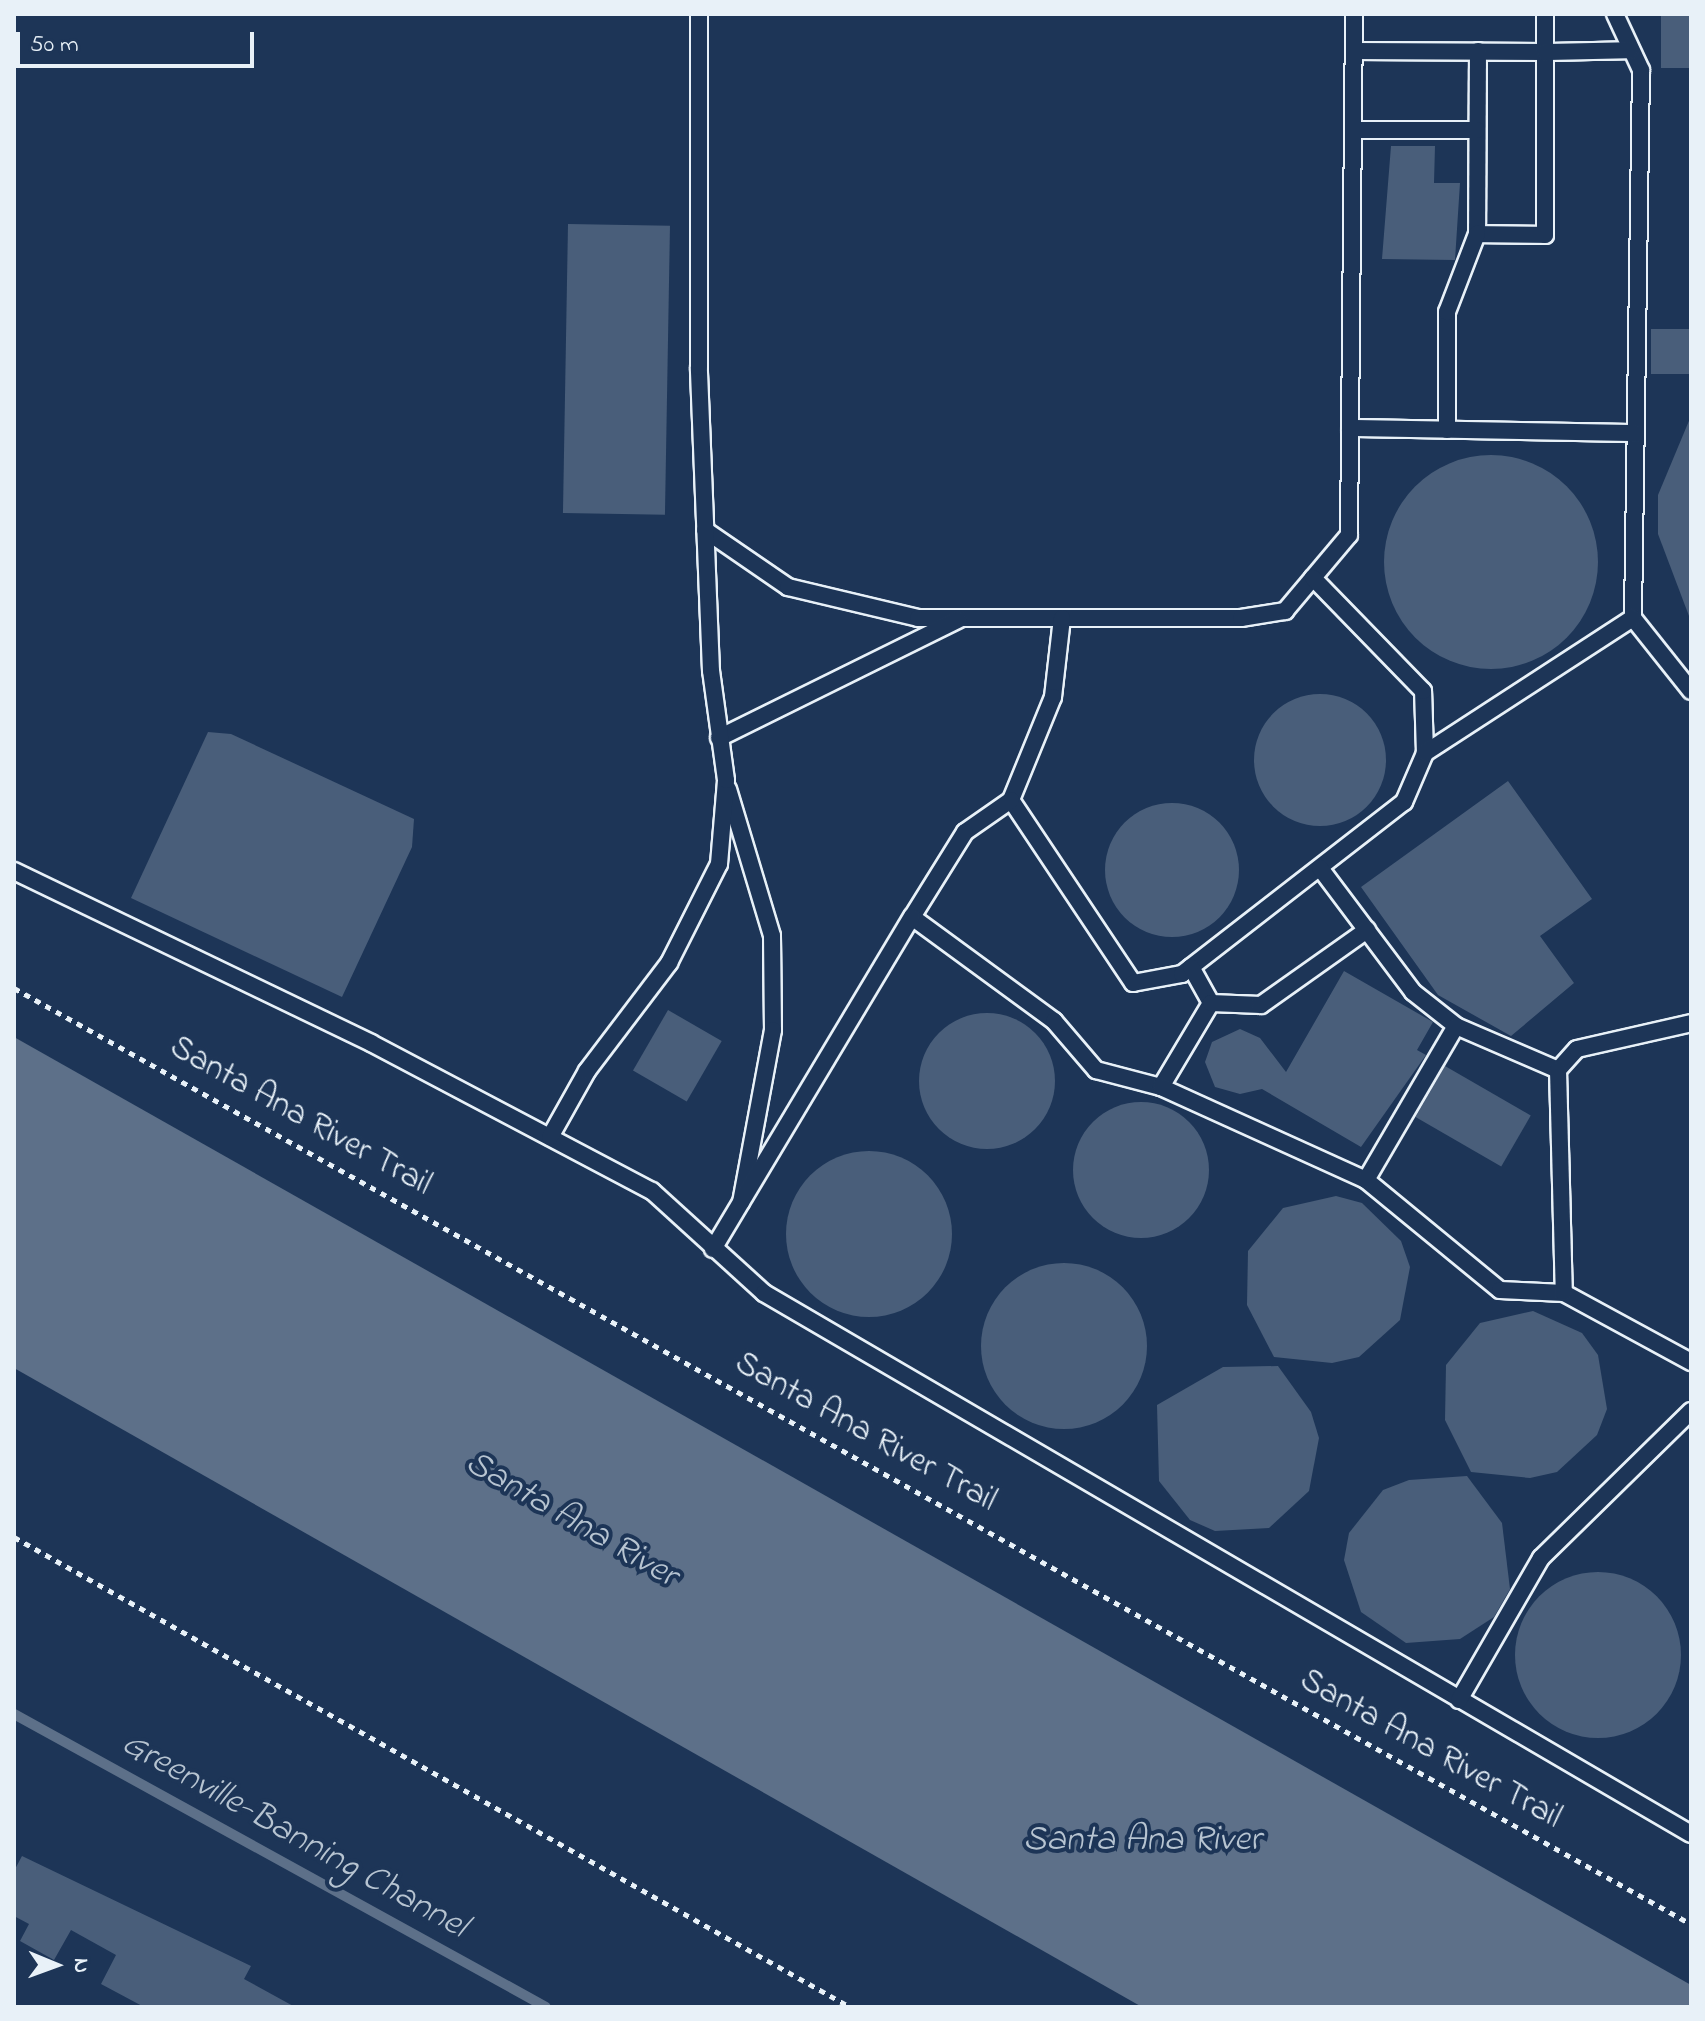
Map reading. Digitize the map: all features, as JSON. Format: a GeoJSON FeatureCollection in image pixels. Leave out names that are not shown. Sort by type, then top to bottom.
{"type":"FeatureCollection","features":[{"type":"Feature","properties":{"kind":"lane"},"geometry":{"type":"LineString","coordinates":[[699,14],[705,530],[719,738],[726,780],[772,936],[773,1030],[741,1202]]}},
{"type":"Feature","properties":{"kind":"lane"},"geometry":{"type":"LineString","coordinates":[[705,530],[788,587],[918,618],[1241,618],[1285,611],[1349,535],[1354,14]]}},
{"type":"Feature","properties":{"kind":"lane"},"geometry":{"type":"LineString","coordinates":[[1477,234],[1545,235],[1545,14]]}},
{"type":"Feature","properties":{"kind":"lane"},"geometry":{"type":"LineString","coordinates":[[1615,14],[1641,70],[1633,618],[1691,691]]}},
{"type":"Feature","properties":{"kind":"lane"},"geometry":{"type":"LineString","coordinates":[[1354,51],[1630,50]]}},
{"type":"Feature","properties":{"kind":"lane"},"geometry":{"type":"LineString","coordinates":[[1447,430],[1447,312],[1477,234],[1478,51]]}},
{"type":"Feature","properties":{"kind":"lane"},"geometry":{"type":"LineString","coordinates":[[1353,130],[1477,130]]}},
{"type":"Feature","properties":{"kind":"lane"},"geometry":{"type":"LineString","coordinates":[[1350,428],[1636,433]]}},
{"type":"Feature","properties":{"kind":"lane"},"geometry":{"type":"LineString","coordinates":[[1011,800],[1133,983],[1191,967],[1404,802],[1425,753],[1423,691],[1313,578]]}},
{"type":"Feature","properties":{"kind":"lane"},"geometry":{"type":"LineString","coordinates":[[719,738],[963,618]]}},
{"type":"Feature","properties":{"kind":"lane"},"geometry":{"type":"LineString","coordinates":[[713,1249],[965,832],[1011,800],[1053,697],[1062,618]]}},
{"type":"Feature","properties":{"kind":"lane"},"geometry":{"type":"LineString","coordinates":[[1425,753],[1633,618]]}},
{"type":"Feature","properties":{"kind":"lane"},"geometry":{"type":"LineString","coordinates":[[550,1137],[587,1071],[669,963],[719,864],[726,780]]}},
{"type":"Feature","properties":{"kind":"lane"},"geometry":{"type":"LineString","coordinates":[[1320,868],[1413,992],[1456,1026],[1558,1070]]}},
{"type":"Feature","properties":{"kind":"lane"},"geometry":{"type":"LineString","coordinates":[[14,871],[550,1137],[652,1191],[764,1293],[1691,1834]]}},
{"type":"Feature","properties":{"kind":"lane"},"geometry":{"type":"LineString","coordinates":[[912,917],[1054,1021],[1096,1070],[1161,1087],[1366,1180],[1500,1290],[1564,1293],[1691,1362]]}},
{"type":"Feature","properties":{"kind":"lane"},"geometry":{"type":"LineString","coordinates":[[1211,1003],[1261,1005],[1367,930]]}},
{"type":"Feature","properties":{"kind":"lane"},"geometry":{"type":"LineString","coordinates":[[1191,967],[1211,1003]]}},
{"type":"Feature","properties":{"kind":"lane"},"geometry":{"type":"LineString","coordinates":[[1161,1087],[1211,1003]]}},
{"type":"Feature","properties":{"kind":"lane"},"geometry":{"type":"LineString","coordinates":[[1564,1293],[1558,1070],[1577,1049],[1691,1023]]}},
{"type":"Feature","properties":{"kind":"lane"},"geometry":{"type":"LineString","coordinates":[[1366,1180],[1456,1026]]}},
{"type":"Feature","properties":{"kind":"lane"},"geometry":{"type":"LineString","coordinates":[[1459,1700],[1541,1558],[1691,1411]]}},
{"type":"Feature","properties":{"kind":"path","name":"Santa Ana River Trail"},"geometry":{"type":"LineString","coordinates":[[14,988],[1691,1924]]}},
{"type":"Feature","properties":{"kind":"path"},"geometry":{"type":"LineString","coordinates":[[14,1537],[850,2007]]}},
{"type":"Feature","properties":{"kind":"water","name":"Santa Ana River"},"geometry":{"type":"Polygon","coordinates":[[[14,1037],[1691,1985],[1691,2007],[1142,2007],[14,1368],[14,1037]]]}},
{"type":"Feature","properties":{"kind":"building"},"geometry":{"type":"Polygon","coordinates":[[[1661,14],[1691,14],[1691,68],[1661,68],[1661,14]]]}},
{"type":"Feature","properties":{"kind":"building"},"geometry":{"type":"Polygon","coordinates":[[[1391,146],[1435,146],[1434,183],[1460,183],[1455,260],[1382,259],[1391,146]]]}},
{"type":"Feature","properties":{"kind":"building"},"geometry":{"type":"Polygon","coordinates":[[[568,224],[670,226],[665,515],[563,513],[568,224]]]}},
{"type":"Feature","properties":{"kind":"building"},"geometry":{"type":"Polygon","coordinates":[[[1651,329],[1691,329],[1691,374],[1651,374],[1651,329]]]}},
{"type":"Feature","properties":{"kind":"building"},"geometry":{"type":"Polygon","coordinates":[[[1691,416],[1689,616],[1658,534],[1658,495],[1691,416]]]}},
{"type":"Feature","properties":{"kind":"building"},"geometry":{"type":"Polygon","coordinates":[[[1491,455],[1532,463],[1566,487],[1590,521],[1598,562],[1590,603],[1566,637],[1532,661],[1491,669],[1450,661],[1416,637],[1392,603],[1384,562],[1392,521],[1416,487],[1450,463],[1491,455]]]}},
{"type":"Feature","properties":{"kind":"building"},"geometry":{"type":"Polygon","coordinates":[[[1320,694],[1345,699],[1367,713],[1381,735],[1386,760],[1381,785],[1367,807],[1345,821],[1320,826],[1295,821],[1273,807],[1259,785],[1254,760],[1259,735],[1273,713],[1295,699],[1320,694]]]}},
{"type":"Feature","properties":{"kind":"building"},"geometry":{"type":"Polygon","coordinates":[[[208,732],[231,734],[414,819],[412,847],[342,997],[131,898],[208,732]]]}},
{"type":"Feature","properties":{"kind":"building"},"geometry":{"type":"Polygon","coordinates":[[[1508,781],[1592,899],[1540,936],[1574,983],[1511,1036],[1438,995],[1361,887],[1508,781]]]}},
{"type":"Feature","properties":{"kind":"building"},"geometry":{"type":"Polygon","coordinates":[[[1172,803],[1198,808],[1220,822],[1234,844],[1239,870],[1234,896],[1220,918],[1198,932],[1172,937],[1146,932],[1124,918],[1110,896],[1105,870],[1110,844],[1124,822],[1146,808],[1172,803]]]}},
{"type":"Feature","properties":{"kind":"building"},"geometry":{"type":"Polygon","coordinates":[[[1344,971],[1433,1022],[1417,1050],[1426,1055],[1361,1147],[1262,1089],[1240,1094],[1215,1087],[1205,1062],[1212,1042],[1240,1029],[1260,1038],[1286,1072],[1344,971]]]}},
{"type":"Feature","properties":{"kind":"building"},"geometry":{"type":"Polygon","coordinates":[[[668,1010],[722,1041],[687,1102],[633,1071],[668,1010]]]}},
{"type":"Feature","properties":{"kind":"building"},"geometry":{"type":"Polygon","coordinates":[[[987,1013],[1013,1018],[1035,1033],[1050,1055],[1055,1081],[1050,1107],[1035,1129],[1013,1144],[987,1149],[961,1144],[939,1129],[924,1107],[919,1081],[924,1055],[939,1033],[961,1018],[987,1013]]]}},
{"type":"Feature","properties":{"kind":"building"},"geometry":{"type":"Polygon","coordinates":[[[1445,1066],[1531,1116],[1501,1167],[1416,1117],[1445,1066]]]}},
{"type":"Feature","properties":{"kind":"building"},"geometry":{"type":"Polygon","coordinates":[[[1141,1102],[1167,1107],[1189,1122],[1204,1144],[1209,1170],[1204,1196],[1189,1218],[1167,1233],[1141,1238],[1115,1233],[1093,1218],[1078,1196],[1073,1170],[1078,1144],[1093,1122],[1115,1107],[1141,1102]]]}},
{"type":"Feature","properties":{"kind":"building"},"geometry":{"type":"Polygon","coordinates":[[[869,1151],[901,1157],[928,1175],[946,1202],[952,1234],[946,1266],[928,1293],[901,1311],[869,1317],[837,1311],[810,1293],[792,1266],[786,1234],[792,1202],[810,1175],[837,1157],[869,1151]]]}},
{"type":"Feature","properties":{"kind":"building"},"geometry":{"type":"Polygon","coordinates":[[[1336,1196],[1362,1203],[1401,1241],[1410,1267],[1400,1320],[1359,1357],[1332,1363],[1274,1357],[1247,1305],[1248,1251],[1283,1208],[1336,1196]]]}},
{"type":"Feature","properties":{"kind":"building"},"geometry":{"type":"Polygon","coordinates":[[[1064,1263],[1096,1269],[1123,1287],[1141,1314],[1147,1346],[1141,1378],[1123,1405],[1096,1423],[1064,1429],[1032,1423],[1005,1405],[987,1378],[981,1346],[987,1314],[1005,1287],[1032,1269],[1064,1263]]]}},
{"type":"Feature","properties":{"kind":"building"},"geometry":{"type":"Polygon","coordinates":[[[1533,1311],[1582,1333],[1598,1355],[1607,1409],[1597,1435],[1557,1472],[1530,1478],[1471,1472],[1445,1420],[1446,1365],[1480,1323],[1533,1311]]]}},
{"type":"Feature","properties":{"kind":"building"},"geometry":{"type":"Polygon","coordinates":[[[1278,1366],[1311,1412],[1319,1438],[1309,1491],[1269,1528],[1215,1531],[1190,1520],[1159,1481],[1157,1405],[1223,1367],[1278,1366]]]}},
{"type":"Feature","properties":{"kind":"building"},"geometry":{"type":"Polygon","coordinates":[[[1467,1476],[1502,1523],[1510,1589],[1494,1617],[1460,1639],[1406,1643],[1361,1612],[1344,1560],[1349,1533],[1383,1490],[1409,1480],[1467,1476]]]}},
{"type":"Feature","properties":{"kind":"building"},"geometry":{"type":"Polygon","coordinates":[[[1598,1572],[1630,1578],[1657,1596],[1675,1623],[1681,1655],[1675,1687],[1657,1714],[1630,1732],[1598,1738],[1566,1732],[1539,1714],[1521,1687],[1515,1655],[1521,1623],[1539,1596],[1566,1578],[1598,1572]]]}},
{"type":"Feature","properties":{"kind":"building"},"geometry":{"type":"Polygon","coordinates":[[[22,1856],[251,1966],[244,1979],[295,2007],[144,2007],[101,1984],[116,1955],[71,1930],[54,1960],[20,1941],[29,1924],[14,1916],[14,1871],[22,1856]]]}},
{"type":"Feature","properties":{"kind":"waterway","name":"Greenville-Banning Channel"},"geometry":{"type":"LineString","coordinates":[[14,1714],[546,2007]]}}]}
